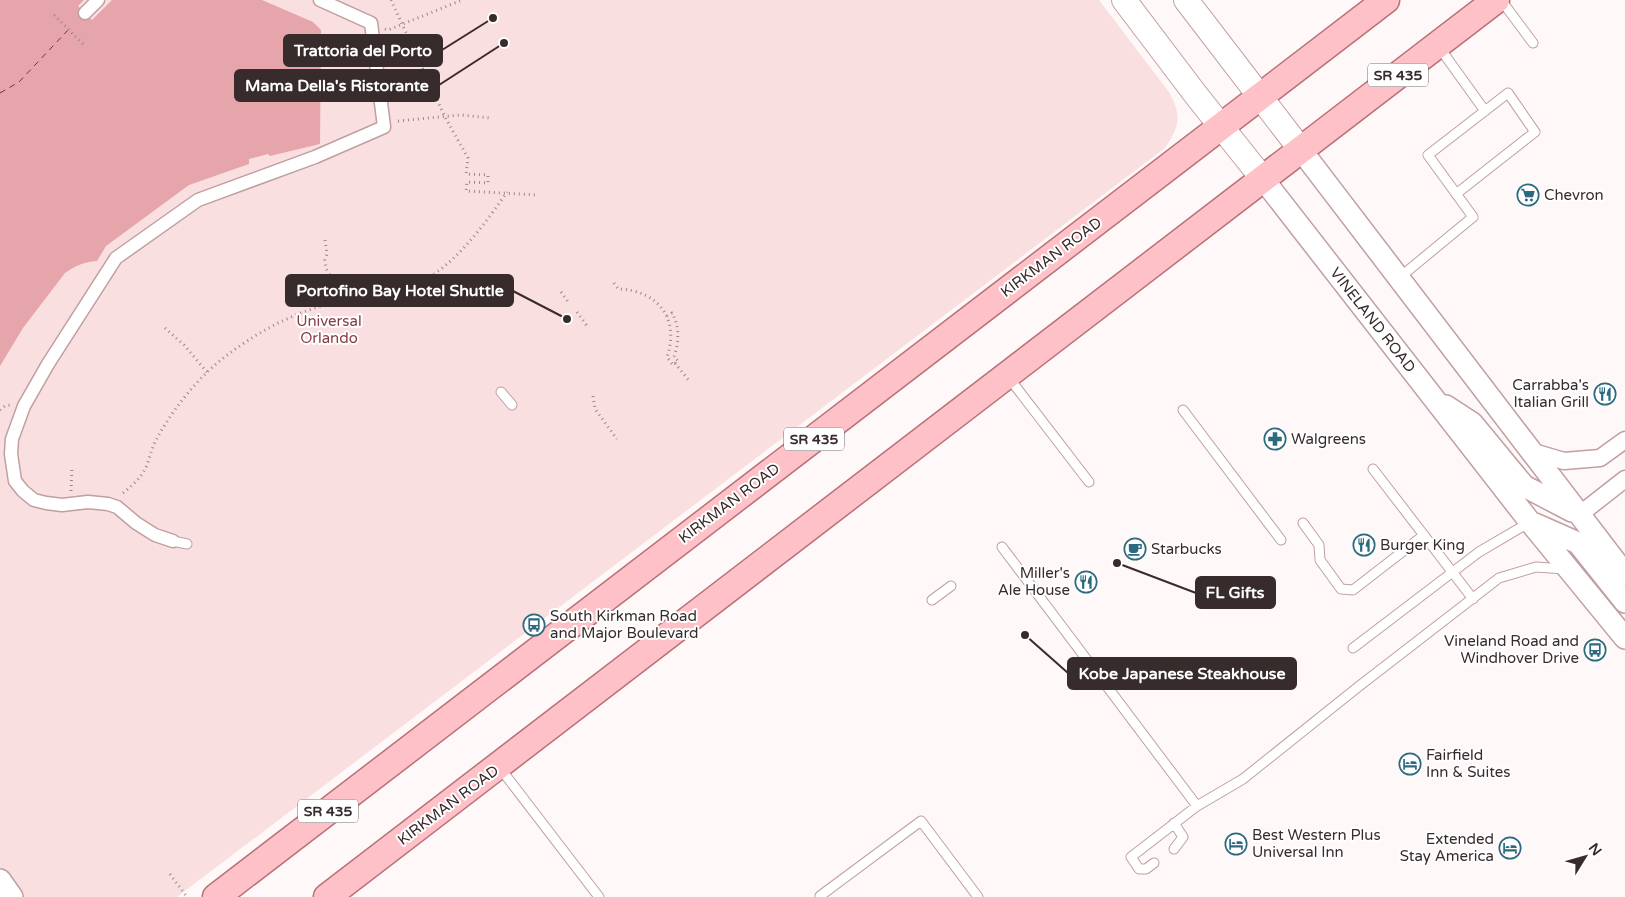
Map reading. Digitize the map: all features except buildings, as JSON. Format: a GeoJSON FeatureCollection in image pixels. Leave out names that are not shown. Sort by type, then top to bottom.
{"type":"FeatureCollection","features":[{"type":"Feature","properties":{"kind":"main road","name":"VINELAND ROAD"},"geometry":{"type":"LineString","coordinates":[[1124,0],[1263,179]]}},
{"type":"Feature","properties":{"kind":"main road"},"geometry":{"type":"LineString","coordinates":[[1186,0],[1301,150]]}},
{"type":"Feature","properties":{"kind":"main road","name":"KIRKMAN ROAD"},"geometry":{"type":"LineString","coordinates":[[216,897],[1386,0]]}},
{"type":"Feature","properties":{"kind":"main road","name":"KIRKMAN ROAD"},"geometry":{"type":"LineString","coordinates":[[328,897],[1496,0]]}},
{"type":"Feature","properties":{"kind":"street"},"geometry":{"type":"LineString","coordinates":[[85,13],[98,0]]}},
{"type":"Feature","properties":{"kind":"street"},"geometry":{"type":"LineString","coordinates":[[173,541],[150,532],[117,508],[108,504],[88,502],[62,505],[34,500],[23,492],[15,481],[11,454],[12,439],[24,406],[48,364],[116,258],[198,200],[315,157],[384,127],[371,23],[320,0]]}},
{"type":"Feature","properties":{"kind":"street"},"geometry":{"type":"LineString","coordinates":[[1301,150],[1625,574]]}},
{"type":"Feature","properties":{"kind":"street","name":"VINELAND ROAD"},"geometry":{"type":"LineString","coordinates":[[1263,179],[1530,522],[1625,638]]}},
{"type":"Feature","properties":{"kind":"street"},"geometry":{"type":"LineString","coordinates":[[1434,398],[1472,423],[1524,486],[1579,515]]}},
{"type":"Feature","properties":{"kind":"street"},"geometry":{"type":"LineString","coordinates":[[1530,451],[1564,461],[1600,458],[1625,440]]}},
{"type":"Feature","properties":{"kind":"street"},"geometry":{"type":"LineString","coordinates":[[1579,515],[1625,479]]}},
{"type":"Feature","properties":{"kind":"street"},"geometry":{"type":"LineString","coordinates":[[1530,522],[1578,543],[1625,602]]}},
{"type":"Feature","properties":{"kind":"street"},"geometry":{"type":"LineString","coordinates":[[0,880],[12,897]]}},
{"type":"Feature","properties":{"kind":"lane"},"geometry":{"type":"LineString","coordinates":[[1501,0],[1533,43]]}},
{"type":"Feature","properties":{"kind":"lane"},"geometry":{"type":"LineString","coordinates":[[1438,45],[1485,111]]}},
{"type":"Feature","properties":{"kind":"lane"},"geometry":{"type":"LineString","coordinates":[[1399,278],[1473,217],[1456,194],[1428,155],[1508,93],[1535,132],[1456,194]]}},
{"type":"Feature","properties":{"kind":"lane"},"geometry":{"type":"LineString","coordinates":[[1007,376],[1088,482]]}},
{"type":"Feature","properties":{"kind":"lane"},"geometry":{"type":"LineString","coordinates":[[502,392],[512,405]]}},
{"type":"Feature","properties":{"kind":"lane"},"geometry":{"type":"LineString","coordinates":[[1183,410],[1281,540]]}},
{"type":"Feature","properties":{"kind":"lane"},"geometry":{"type":"LineString","coordinates":[[1373,469],[1473,599]]}},
{"type":"Feature","properties":{"kind":"lane"},"geometry":{"type":"LineString","coordinates":[[1353,648],[1479,552],[1530,522]]}},
{"type":"Feature","properties":{"kind":"lane"},"geometry":{"type":"LineString","coordinates":[[1303,523],[1318,545],[1320,560],[1341,589],[1352,590],[1424,536]]}},
{"type":"Feature","properties":{"kind":"lane"},"geometry":{"type":"LineString","coordinates":[[173,541],[187,544]]}},
{"type":"Feature","properties":{"kind":"lane"},"geometry":{"type":"LineString","coordinates":[[1002,547],[1197,806]]}},
{"type":"Feature","properties":{"kind":"lane"},"geometry":{"type":"LineString","coordinates":[[1154,863],[1146,869],[1139,869],[1131,857],[1197,806],[1243,779],[1499,578],[1536,567],[1569,569]]}},
{"type":"Feature","properties":{"kind":"lane"},"geometry":{"type":"LineString","coordinates":[[932,600],[951,586]]}},
{"type":"Feature","properties":{"kind":"lane"},"geometry":{"type":"LineString","coordinates":[[498,766],[599,897]]}},
{"type":"Feature","properties":{"kind":"lane"},"geometry":{"type":"LineString","coordinates":[[820,896],[922,821],[978,897]]}},
{"type":"Feature","properties":{"kind":"lane"},"geometry":{"type":"LineString","coordinates":[[1174,823],[1183,837],[1174,849]]}},
{"type":"Feature","properties":{"kind":"path"},"geometry":{"type":"LineString","coordinates":[[391,0],[446,117],[468,158],[466,174],[488,176],[488,183],[466,182],[466,191],[537,195]]}},
{"type":"Feature","properties":{"kind":"path"},"geometry":{"type":"LineString","coordinates":[[371,23],[388,30],[462,0]]}},
{"type":"Feature","properties":{"kind":"path"},"geometry":{"type":"LineString","coordinates":[[54,15],[84,44]]}},
{"type":"Feature","properties":{"kind":"path"},"geometry":{"type":"LineString","coordinates":[[384,127],[395,121],[460,115],[491,118]]}},
{"type":"Feature","properties":{"kind":"path"},"geometry":{"type":"LineString","coordinates":[[108,504],[139,478],[147,465],[156,440],[168,421],[207,372],[225,356],[268,328],[296,314],[340,301],[398,290],[421,282],[439,269],[470,241],[507,192]]}},
{"type":"Feature","properties":{"kind":"path"},"geometry":{"type":"LineString","coordinates":[[325,240],[326,268],[340,301]]}},
{"type":"Feature","properties":{"kind":"path"},"geometry":{"type":"LineString","coordinates":[[614,283],[618,289],[636,290],[657,302],[670,323],[672,338],[667,357],[673,365],[675,363],[690,382]]}},
{"type":"Feature","properties":{"kind":"path"},"geometry":{"type":"LineString","coordinates":[[561,292],[570,303]]}},
{"type":"Feature","properties":{"kind":"path"},"geometry":{"type":"LineString","coordinates":[[576,312],[587,326]]}},
{"type":"Feature","properties":{"kind":"path"},"geometry":{"type":"LineString","coordinates":[[667,316],[672,313],[678,329],[674,357],[678,361],[675,363]]}},
{"type":"Feature","properties":{"kind":"path"},"geometry":{"type":"LineString","coordinates":[[165,328],[184,345],[207,372]]}},
{"type":"Feature","properties":{"kind":"path"},"geometry":{"type":"LineString","coordinates":[[593,396],[595,409],[617,439]]}},
{"type":"Feature","properties":{"kind":"path"},"geometry":{"type":"LineString","coordinates":[[72,467],[71,491],[73,504]]}},
{"type":"Feature","properties":{"kind":"path"},"geometry":{"type":"LineString","coordinates":[[170,874],[187,897]]}},
{"type":"Feature","properties":{"kind":"green space","name":"Universal Orlando"},"geometry":{"type":"Polygon","coordinates":[[[0,0],[1099,0],[1169,92],[1176,108],[1178,121],[1174,133],[1165,148],[177,897],[0,897],[0,0]]]}},
{"type":"Feature","properties":{"kind":"shaded area"},"geometry":{"type":"Polygon","coordinates":[[[0,0],[84,0],[78,6],[92,20],[112,0],[262,0],[313,22],[321,30],[320,144],[249,159],[249,164],[189,185],[106,246],[97,261],[80,264],[65,273],[23,328],[0,366],[0,0]]]}},
{"type":"Feature","properties":{"kind":"ferry route"},"geometry":{"type":"LineString","coordinates":[[0,93],[19,82],[69,29]]}},
{"type":"Feature","properties":{"kind":"place","name":"Trattoria del Porto"},"geometry":{"type":"Point","coordinates":[493,18]}},
{"type":"Feature","properties":{"kind":"place","name":"Mama Della's Ristorante"},"geometry":{"type":"Point","coordinates":[504,43]}},
{"type":"Feature","properties":{"kind":"place","name":"Chevron"},"geometry":{"type":"Point","coordinates":[1528,195]}},
{"type":"Feature","properties":{"kind":"place","name":"Portofino Bay Hotel Shuttle"},"geometry":{"type":"Point","coordinates":[567,319]}},
{"type":"Feature","properties":{"kind":"place","name":"Carrabba's Italian Grill"},"geometry":{"type":"Point","coordinates":[1605,394]}},
{"type":"Feature","properties":{"kind":"place","name":"Walgreens"},"geometry":{"type":"Point","coordinates":[1275,439]}},
{"type":"Feature","properties":{"kind":"place","name":"Burger King"},"geometry":{"type":"Point","coordinates":[1364,545]}},
{"type":"Feature","properties":{"kind":"place","name":"Starbucks"},"geometry":{"type":"Point","coordinates":[1135,549]}},
{"type":"Feature","properties":{"kind":"place","name":"FL Gifts"},"geometry":{"type":"Point","coordinates":[1117,563]}},
{"type":"Feature","properties":{"kind":"place","name":"Miller's Ale House"},"geometry":{"type":"Point","coordinates":[1086,582]}},
{"type":"Feature","properties":{"kind":"place","name":"South Kirkman Road and Major Boulevard"},"geometry":{"type":"Point","coordinates":[534,625]}},
{"type":"Feature","properties":{"kind":"place","name":"Kobe Japanese Steakhouse"},"geometry":{"type":"Point","coordinates":[1025,635]}},
{"type":"Feature","properties":{"kind":"place","name":"Vineland Road and Windhover Drive"},"geometry":{"type":"Point","coordinates":[1595,650]}},
{"type":"Feature","properties":{"kind":"place","name":"Fairfield Inn & Suites"},"geometry":{"type":"Point","coordinates":[1410,764]}},
{"type":"Feature","properties":{"kind":"place","name":"Best Western Plus Universal Inn"},"geometry":{"type":"Point","coordinates":[1236,844]}},
{"type":"Feature","properties":{"kind":"place","name":"Extended Stay America"},"geometry":{"type":"Point","coordinates":[1510,848]}}]}
